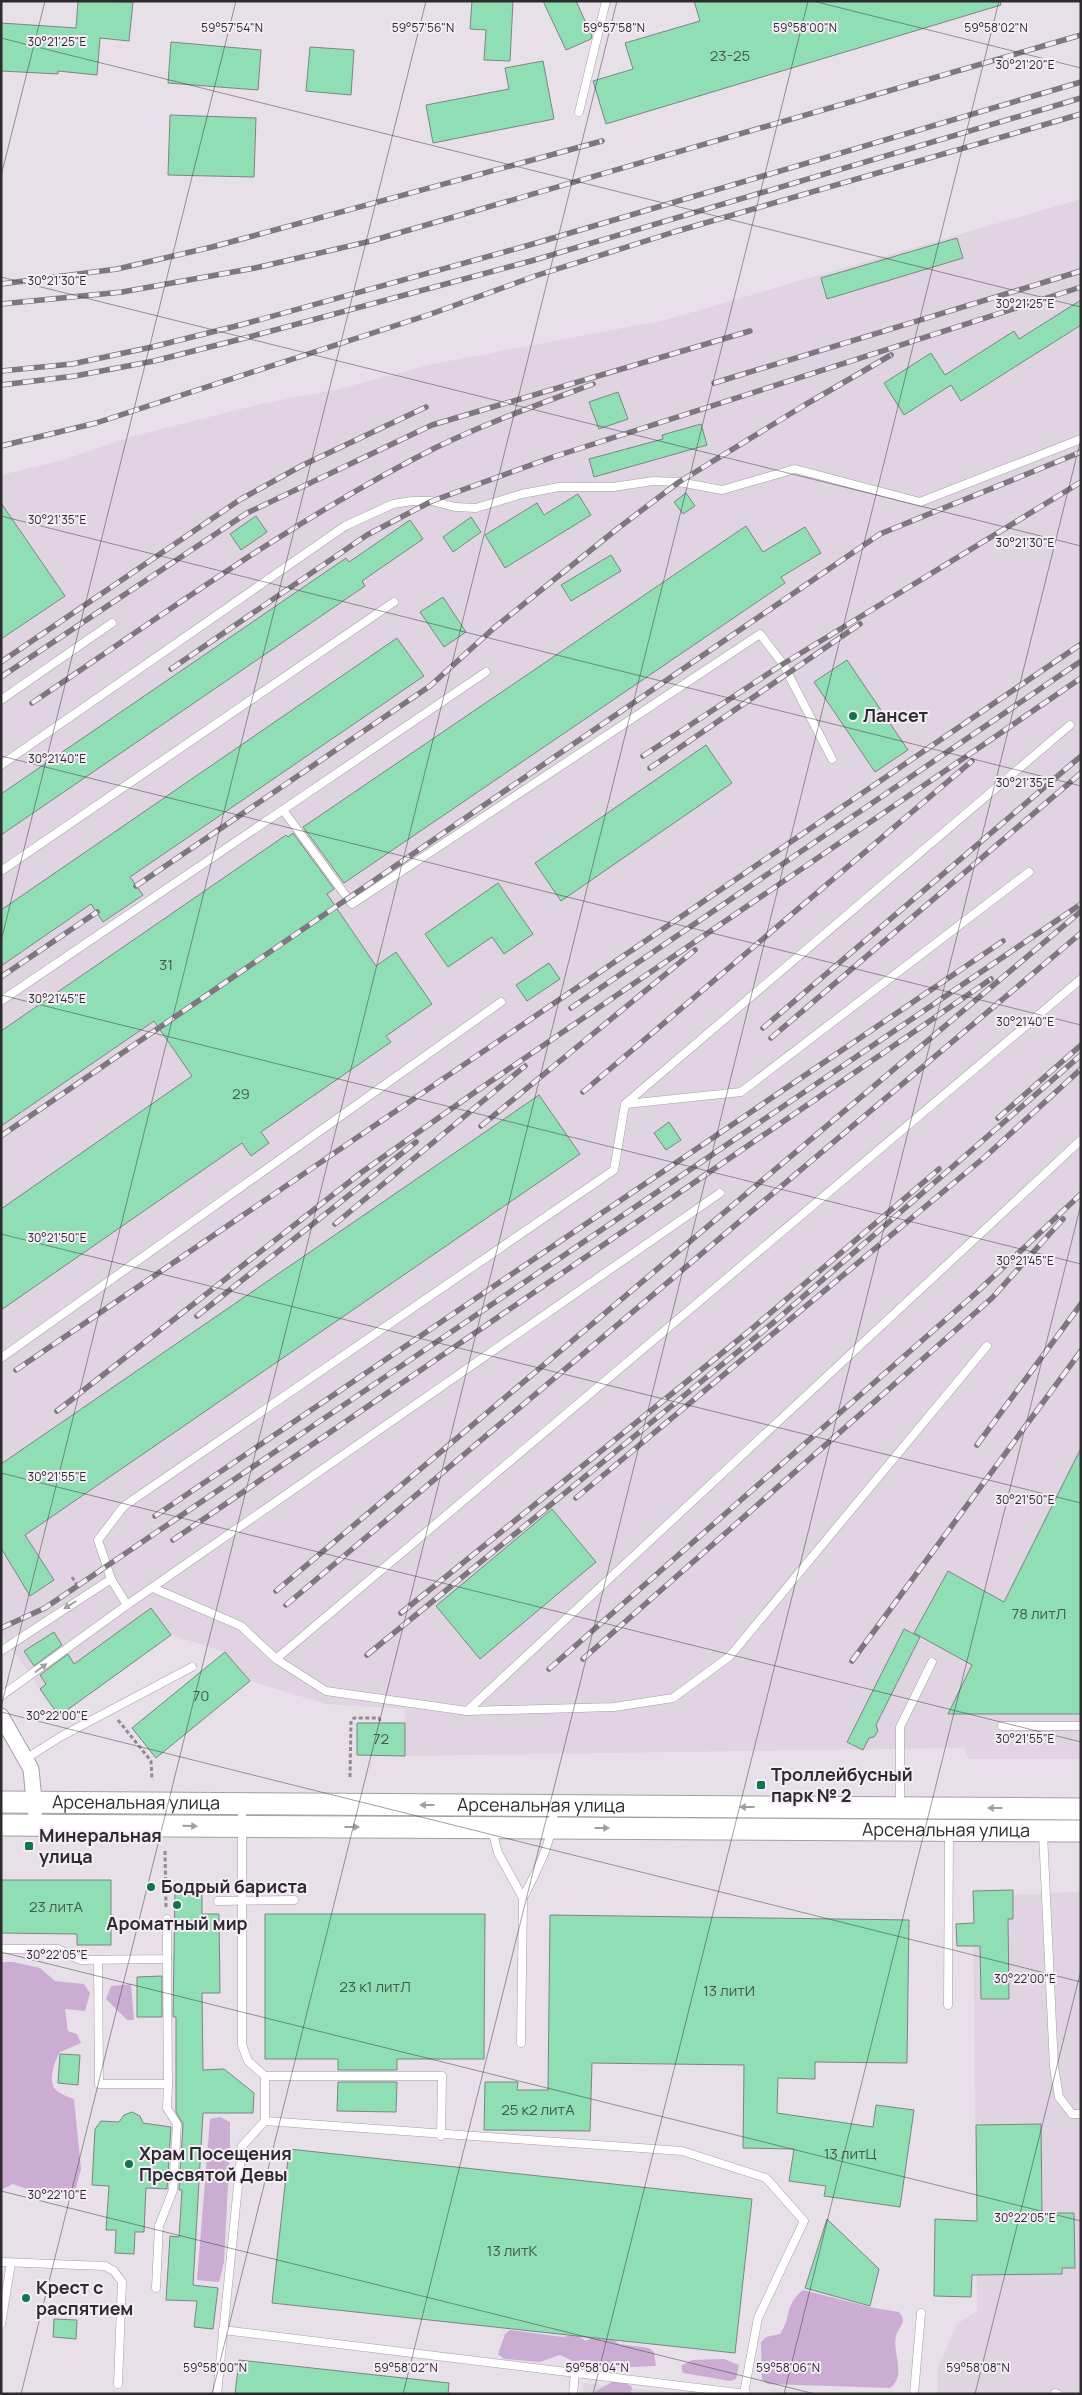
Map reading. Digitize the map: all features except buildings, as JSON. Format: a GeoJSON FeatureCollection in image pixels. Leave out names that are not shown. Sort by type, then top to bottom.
{"type":"FeatureCollection","features":[{"type":"Feature","properties":{"kind":"street"},"geometry":{"type":"LineString","coordinates":[[1,1716],[27,1758],[33,1780],[35,1825]]}},
{"type":"Feature","properties":{"kind":"street","name":"Арсенальная улица"},"geometry":{"type":"LineString","coordinates":[[1,1802],[242,1804],[492,1816],[554,1828],[949,1819],[1044,1820],[1081,1831]]}},
{"type":"Feature","properties":{"kind":"street","name":"Арсенальная улица"},"geometry":{"type":"LineString","coordinates":[[1,1825],[243,1827],[492,1816],[554,1806],[900,1808],[949,1819]]}},
{"type":"Feature","properties":{"kind":"street","name":"Арсенальная улица"},"geometry":{"type":"LineString","coordinates":[[1044,1820],[1081,1809]]}},
{"type":"Feature","properties":{"kind":"lane"},"geometry":{"type":"LineString","coordinates":[[579,112],[606,1]]}},
{"type":"Feature","properties":{"kind":"lane"},"geometry":{"type":"LineString","coordinates":[[1,765],[345,526],[392,504],[432,501],[455,507],[476,508],[522,494],[559,487],[612,487],[653,481],[679,482],[722,490],[795,469],[920,502],[1081,439]]}},
{"type":"Feature","properties":{"kind":"lane"},"geometry":{"type":"LineString","coordinates":[[1,871],[394,602]]}},
{"type":"Feature","properties":{"kind":"lane"},"geometry":{"type":"LineString","coordinates":[[1,700],[112,623]]}},
{"type":"Feature","properties":{"kind":"lane"},"geometry":{"type":"LineString","coordinates":[[283,810],[352,904],[760,634],[783,664],[832,759]]}},
{"type":"Feature","properties":{"kind":"lane"},"geometry":{"type":"LineString","coordinates":[[1,1002],[486,672]]}},
{"type":"Feature","properties":{"kind":"lane"},"geometry":{"type":"LineString","coordinates":[[127,1605],[112,1579],[98,1540],[124,1506],[614,1170],[625,1104],[1070,725]]}},
{"type":"Feature","properties":{"kind":"lane"},"geometry":{"type":"LineString","coordinates":[[625,1104],[741,1092],[1029,872]]}},
{"type":"Feature","properties":{"kind":"lane"},"geometry":{"type":"LineString","coordinates":[[276,1659],[1081,979]]}},
{"type":"Feature","properties":{"kind":"lane"},"geometry":{"type":"LineString","coordinates":[[1,1358],[502,1002]]}},
{"type":"Feature","properties":{"kind":"lane"},"geometry":{"type":"LineString","coordinates":[[467,1712],[1081,1140]]}},
{"type":"Feature","properties":{"kind":"lane"},"geometry":{"type":"LineString","coordinates":[[1,1696],[127,1605],[720,1193]]}},
{"type":"Feature","properties":{"kind":"lane"},"geometry":{"type":"LineString","coordinates":[[153,1588],[241,1626],[276,1659],[326,1691],[467,1712],[614,1707],[673,1698],[730,1656],[987,1346]]}},
{"type":"Feature","properties":{"kind":"lane"},"geometry":{"type":"LineString","coordinates":[[1,1650],[112,1579]]}},
{"type":"Feature","properties":{"kind":"lane"},"geometry":{"type":"LineString","coordinates":[[900,1808],[900,1726],[932,1662]]}},
{"type":"Feature","properties":{"kind":"lane"},"geometry":{"type":"LineString","coordinates":[[27,1758],[110,1710],[192,1667]]}},
{"type":"Feature","properties":{"kind":"lane"},"geometry":{"type":"LineString","coordinates":[[1002,1726],[1081,1726]]}},
{"type":"Feature","properties":{"kind":"lane"},"geometry":{"type":"LineString","coordinates":[[242,1804],[242,2045],[248,2061],[265,2076],[442,2076],[441,2136]]}},
{"type":"Feature","properties":{"kind":"lane"},"geometry":{"type":"LineString","coordinates":[[521,2043],[523,1898],[545,1854],[554,1828],[554,1806]]}},
{"type":"Feature","properties":{"kind":"lane"},"geometry":{"type":"LineString","coordinates":[[492,1816],[498,1853],[523,1898]]}},
{"type":"Feature","properties":{"kind":"lane"},"geometry":{"type":"LineString","coordinates":[[948,2004],[949,1819]]}},
{"type":"Feature","properties":{"kind":"lane"},"geometry":{"type":"LineString","coordinates":[[1044,1820],[1054,2067],[1059,2097],[1072,2114],[1081,2114]]}},
{"type":"Feature","properties":{"kind":"lane"},"geometry":{"type":"LineString","coordinates":[[218,1901],[294,1900]]}},
{"type":"Feature","properties":{"kind":"lane"},"geometry":{"type":"LineString","coordinates":[[156,2288],[159,2226],[173,2190],[177,2124],[167,2108],[167,1919]]}},
{"type":"Feature","properties":{"kind":"lane"},"geometry":{"type":"LineString","coordinates":[[1,1949],[58,1949],[80,1960],[167,1959]]}},
{"type":"Feature","properties":{"kind":"lane"},"geometry":{"type":"LineString","coordinates":[[98,1960],[99,2084],[168,2084]]}},
{"type":"Feature","properties":{"kind":"lane"},"geometry":{"type":"LineString","coordinates":[[217,2394],[242,2146],[265,2121],[265,2076]]}},
{"type":"Feature","properties":{"kind":"lane"},"geometry":{"type":"LineString","coordinates":[[223,2330],[746,2394],[758,2318],[804,2220],[766,2178],[682,2151],[441,2136],[265,2121]]}},
{"type":"Feature","properties":{"kind":"lane"},"geometry":{"type":"LineString","coordinates":[[1,2262],[105,2266],[114,2271],[122,2282],[118,2384]]}},
{"type":"Feature","properties":{"kind":"lane"},"geometry":{"type":"LineString","coordinates":[[1,2324],[11,2263]]}},
{"type":"Feature","properties":{"kind":"lane"},"geometry":{"type":"LineString","coordinates":[[914,2394],[921,2313]]}},
{"type":"Feature","properties":{"kind":"lane"},"geometry":{"type":"LineString","coordinates":[[573,2394],[575,2373]]}},
{"type":"Feature","properties":{"kind":"path"},"geometry":{"type":"LineString","coordinates":[[110,1710],[152,1761],[152,1780]]}},
{"type":"Feature","properties":{"kind":"path"},"geometry":{"type":"LineString","coordinates":[[350,1777],[351,1721],[354,1718],[379,1718],[381,1723]]}},
{"type":"Feature","properties":{"kind":"path"},"geometry":{"type":"LineString","coordinates":[[165,1851],[167,1919]]}},
{"type":"Feature","properties":{"kind":"shaded area"},"geometry":{"type":"Polygon","coordinates":[[[1081,199],[1081,1759],[969,1759],[964,1748],[405,1756],[405,1709],[326,1704],[250,1681],[225,1652],[171,1635],[59,1716],[1,1634],[1,475],[63,460],[134,436],[265,403],[339,389],[433,364],[665,320],[1081,199]]]}},
{"type":"Feature","properties":{"kind":"shaded area"},"geometry":{"type":"Polygon","coordinates":[[[1081,1888],[1081,2394],[937,2394],[938,2367],[957,2324],[977,2311],[973,1891],[1013,1890],[1013,1895],[1077,1892],[1081,1888]]]}},
{"type":"Feature","properties":{"kind":"shaded area"},"geometry":{"type":"Polygon","coordinates":[[[1,1962],[13,1962],[40,1968],[55,1981],[84,1984],[90,1993],[85,2011],[65,2009],[68,2031],[77,2034],[81,2043],[60,2052],[54,2065],[52,2077],[53,2086],[56,2090],[74,2099],[81,2169],[76,2188],[69,2192],[44,2193],[13,2184],[1,2190],[1,1962]]]}},
{"type":"Feature","properties":{"kind":"shaded area"},"geometry":{"type":"Polygon","coordinates":[[[131,1984],[134,2020],[127,2020],[106,1999],[111,1986],[131,1984]]]}},
{"type":"Feature","properties":{"kind":"shaded area"},"geometry":{"type":"Polygon","coordinates":[[[220,2117],[230,2122],[230,2147],[224,2262],[219,2282],[197,2280],[210,2119],[220,2117]]]}},
{"type":"Feature","properties":{"kind":"shaded area"},"geometry":{"type":"Polygon","coordinates":[[[803,2290],[874,2308],[899,2312],[903,2322],[896,2336],[895,2343],[898,2377],[890,2388],[768,2384],[762,2380],[761,2342],[766,2337],[780,2334],[786,2322],[790,2306],[803,2290]]]}},
{"type":"Feature","properties":{"kind":"shaded area"},"geometry":{"type":"Polygon","coordinates":[[[510,2330],[563,2337],[575,2334],[586,2341],[603,2332],[619,2344],[649,2348],[654,2352],[656,2366],[608,2368],[589,2360],[573,2361],[560,2355],[540,2362],[504,2359],[498,2354],[505,2334],[510,2330]]]}},
{"type":"Feature","properties":{"kind":"shaded area"},"geometry":{"type":"Polygon","coordinates":[[[724,2359],[739,2365],[736,2379],[730,2381],[683,2373],[681,2366],[692,2360],[724,2359]]]}},
{"type":"Feature","properties":{"kind":"shaded area"},"geometry":{"type":"Polygon","coordinates":[[[612,2382],[626,2383],[632,2387],[631,2394],[591,2394],[612,2382]]]}},
{"type":"Feature","properties":{"kind":"shaded area"},"geometry":{"type":"Polygon","coordinates":[[[583,2383],[687,2394],[583,2394],[583,2383]]]}},
{"type":"Feature","properties":{"kind":"railway"},"geometry":{"type":"LineString","coordinates":[[1,304],[122,292],[255,268],[371,241],[1081,35]]}},
{"type":"Feature","properties":{"kind":"railway"},"geometry":{"type":"LineString","coordinates":[[1,371],[72,364],[152,347],[244,324],[526,246],[1081,82]]}},
{"type":"Feature","properties":{"kind":"railway"},"geometry":{"type":"LineString","coordinates":[[1,385],[75,376],[154,361],[245,338],[531,261],[1081,98]]}},
{"type":"Feature","properties":{"kind":"railway"},"geometry":{"type":"LineString","coordinates":[[1,446],[96,423],[431,314],[535,276],[674,232],[1081,114]]}},
{"type":"Feature","properties":{"kind":"railway"},"geometry":{"type":"LineString","coordinates":[[1,284],[117,269],[212,247],[602,141]]}},
{"type":"Feature","properties":{"kind":"railway"},"geometry":{"type":"LineString","coordinates":[[714,383],[1081,271]]}},
{"type":"Feature","properties":{"kind":"railway"},"geometry":{"type":"LineString","coordinates":[[171,669],[367,535],[432,501],[550,458],[1081,287]]}},
{"type":"Feature","properties":{"kind":"railway"},"geometry":{"type":"LineString","coordinates":[[1,677],[247,513],[432,425],[750,331]]}},
{"type":"Feature","properties":{"kind":"railway"},"geometry":{"type":"LineString","coordinates":[[136,886],[430,686],[494,628],[617,529],[679,482],[891,355]]}},
{"type":"Feature","properties":{"kind":"railway"},"geometry":{"type":"LineString","coordinates":[[32,703],[230,569],[382,476],[474,430],[593,384]]}},
{"type":"Feature","properties":{"kind":"railway"},"geometry":{"type":"LineString","coordinates":[[1,662],[241,499],[303,465],[426,407]]}},
{"type":"Feature","properties":{"kind":"railway"},"geometry":{"type":"LineString","coordinates":[[1,1136],[880,534],[1081,452]]}},
{"type":"Feature","properties":{"kind":"railway"},"geometry":{"type":"LineString","coordinates":[[643,756],[783,664],[1081,482]]}},
{"type":"Feature","properties":{"kind":"railway"},"geometry":{"type":"LineString","coordinates":[[650,768],[860,624]]}},
{"type":"Feature","properties":{"kind":"railway"},"geometry":{"type":"LineString","coordinates":[[16,1370],[1081,644]]}},
{"type":"Feature","properties":{"kind":"railway"},"geometry":{"type":"LineString","coordinates":[[571,1008],[1081,661]]}},
{"type":"Feature","properties":{"kind":"railway"},"geometry":{"type":"LineString","coordinates":[[57,1411],[362,1172],[478,1090],[1081,678]]}},
{"type":"Feature","properties":{"kind":"railway"},"geometry":{"type":"LineString","coordinates":[[763,1028],[1081,756]]}},
{"type":"Feature","properties":{"kind":"railway"},"geometry":{"type":"LineString","coordinates":[[583,1092],[972,761]]}},
{"type":"Feature","properties":{"kind":"railway"},"geometry":{"type":"LineString","coordinates":[[771,1038],[1081,773]]}},
{"type":"Feature","properties":{"kind":"railway"},"geometry":{"type":"LineString","coordinates":[[1,1628],[45,1608],[1081,904]]}},
{"type":"Feature","properties":{"kind":"railway"},"geometry":{"type":"LineString","coordinates":[[1,977],[97,912]]}},
{"type":"Feature","properties":{"kind":"railway"},"geometry":{"type":"LineString","coordinates":[[276,1591],[1080,912]]}},
{"type":"Feature","properties":{"kind":"railway"},"geometry":{"type":"LineString","coordinates":[[286,1605],[1081,933]]}},
{"type":"Feature","properties":{"kind":"railway"},"geometry":{"type":"LineString","coordinates":[[155,1516],[1003,941]]}},
{"type":"Feature","properties":{"kind":"railway"},"geometry":{"type":"LineString","coordinates":[[481,1126],[695,950]]}},
{"type":"Feature","properties":{"kind":"railway"},"geometry":{"type":"LineString","coordinates":[[173,1540],[991,979]]}},
{"type":"Feature","properties":{"kind":"railway"},"geometry":{"type":"LineString","coordinates":[[998,1118],[1081,1045]]}},
{"type":"Feature","properties":{"kind":"railway"},"geometry":{"type":"LineString","coordinates":[[367,1655],[774,1322],[1081,1055]]}},
{"type":"Feature","properties":{"kind":"railway"},"geometry":{"type":"LineString","coordinates":[[335,1224],[525,1066]]}},
{"type":"Feature","properties":{"kind":"railway"},"geometry":{"type":"LineString","coordinates":[[576,1498],[986,1156],[1081,1069]]}},
{"type":"Feature","properties":{"kind":"railway"},"geometry":{"type":"LineString","coordinates":[[197,1316],[416,1142]]}},
{"type":"Feature","properties":{"kind":"railway"},"geometry":{"type":"LineString","coordinates":[[401,1613],[748,1332],[939,1169]]}},
{"type":"Feature","properties":{"kind":"railway"},"geometry":{"type":"LineString","coordinates":[[549,1669],[976,1293],[1081,1194]]}},
{"type":"Feature","properties":{"kind":"railway"},"geometry":{"type":"LineString","coordinates":[[583,1659],[992,1298],[1063,1219]]}},
{"type":"Feature","properties":{"kind":"railway"},"geometry":{"type":"LineString","coordinates":[[977,1445],[1081,1304]]}},
{"type":"Feature","properties":{"kind":"railway"},"geometry":{"type":"LineString","coordinates":[[852,1661],[1081,1351]]}},
{"type":"Feature","properties":{"kind":"place","name":"Лансет"},"geometry":{"type":"Point","coordinates":[853,716]}},
{"type":"Feature","properties":{"kind":"place","name":"Троллейбусный парк № 2"},"geometry":{"type":"Point","coordinates":[761,1785]}},
{"type":"Feature","properties":{"kind":"place","name":"Минеральная улица"},"geometry":{"type":"Point","coordinates":[29,1846]}},
{"type":"Feature","properties":{"kind":"place","name":"Бодрый бариста"},"geometry":{"type":"Point","coordinates":[151,1887]}},
{"type":"Feature","properties":{"kind":"place","name":"Ароматный мир"},"geometry":{"type":"Point","coordinates":[177,1905]}},
{"type":"Feature","properties":{"kind":"place","name":"Храм Посещения Пресвятой Девы"},"geometry":{"type":"Point","coordinates":[129,2164]}},
{"type":"Feature","properties":{"kind":"place","name":"Крест с распятием"},"geometry":{"type":"Point","coordinates":[26,2298]}}]}
